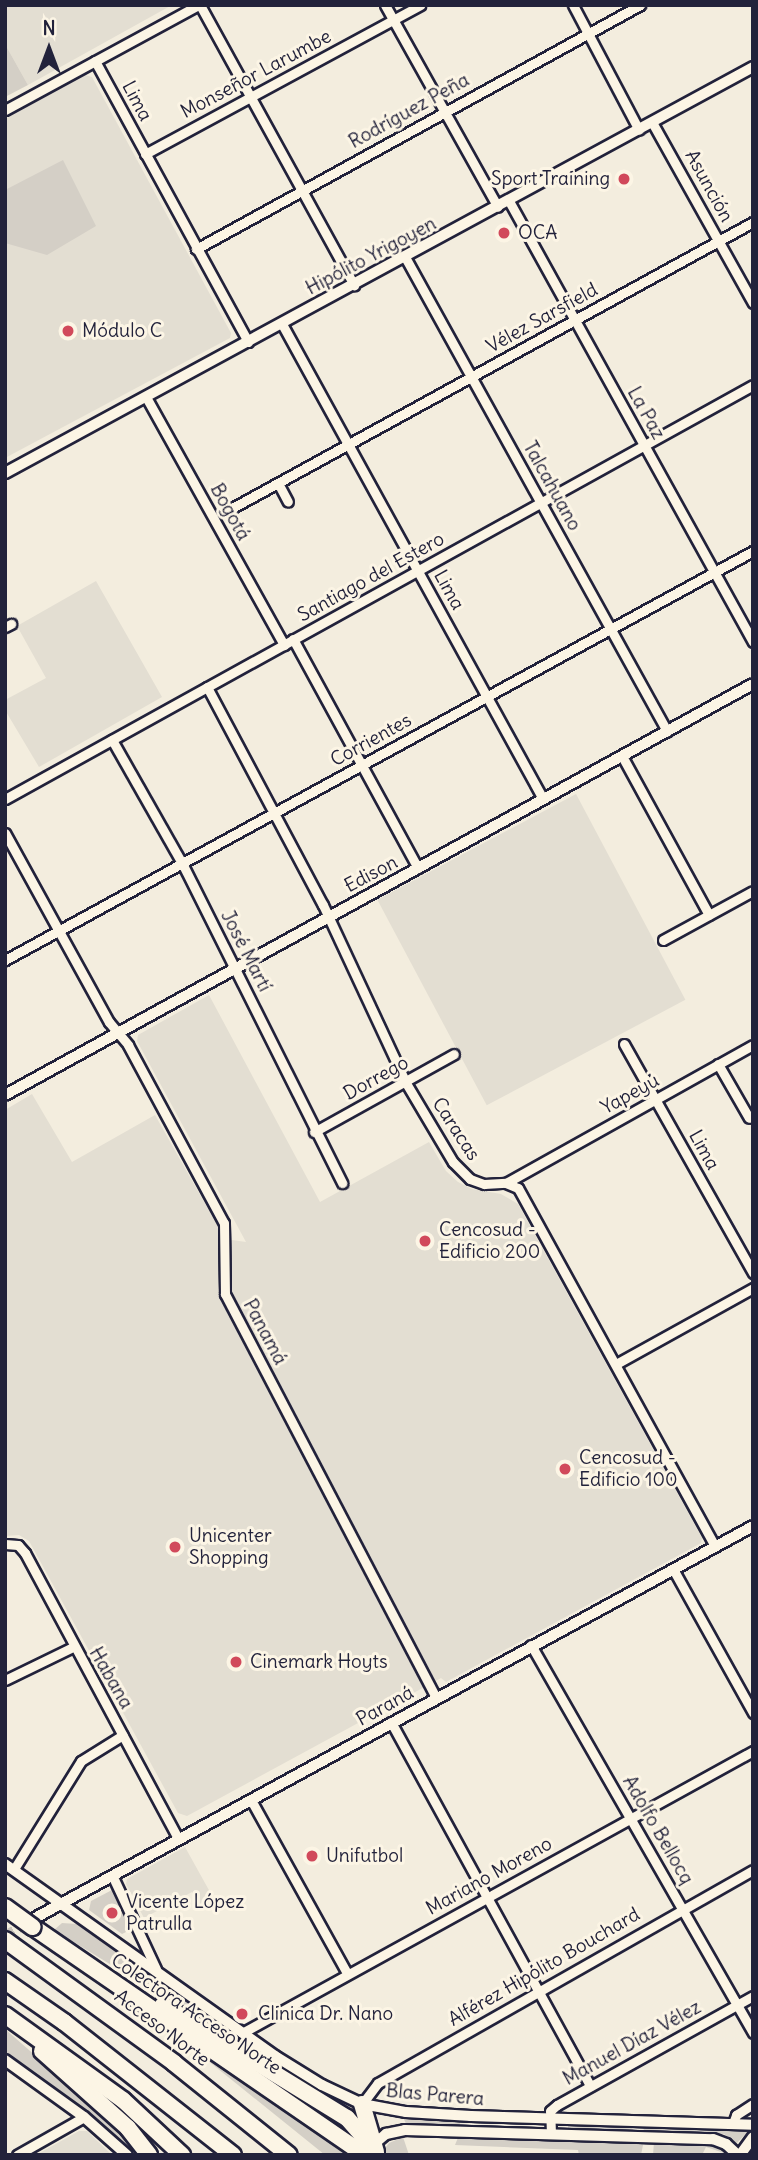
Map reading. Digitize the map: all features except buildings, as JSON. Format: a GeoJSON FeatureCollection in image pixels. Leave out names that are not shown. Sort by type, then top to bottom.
{"type":"FeatureCollection","features":[{"type":"Feature","properties":{"kind":"highway","name":"Colectora Acceso Norte"},"geometry":{"type":"LineString","coordinates":[[5,1907],[368,2151]]}},
{"type":"Feature","properties":{"kind":"highway","name":"Acceso Norte"},"geometry":{"type":"LineString","coordinates":[[10,1943],[174,2063],[289,2155]]}},
{"type":"Feature","properties":{"kind":"highway"},"geometry":{"type":"LineString","coordinates":[[5,1981],[64,2022],[233,2155]]}},
{"type":"Feature","properties":{"kind":"highway"},"geometry":{"type":"LineString","coordinates":[[5,2018],[109,2110],[149,2155]]}},
{"type":"Feature","properties":{"kind":"highway"},"geometry":{"type":"LineString","coordinates":[[5,2018],[123,2100],[182,2155]]}},
{"type":"Feature","properties":{"kind":"highway"},"geometry":{"type":"LineString","coordinates":[[362,2104],[368,2151]]}},
{"type":"Feature","properties":{"kind":"highway"},"geometry":{"type":"LineString","coordinates":[[183,2116],[221,2155]]}},
{"type":"Feature","properties":{"kind":"highway"},"geometry":{"type":"LineString","coordinates":[[249,2122],[300,2155]]}},
{"type":"Feature","properties":{"kind":"street"},"geometry":{"type":"LineString","coordinates":[[5,110],[199,5],[253,96],[355,285]]}},
{"type":"Feature","properties":{"kind":"street"},"geometry":{"type":"LineString","coordinates":[[385,5],[498,207]]}},
{"type":"Feature","properties":{"kind":"street","name":"Monseñor Larumbe"},"geometry":{"type":"LineString","coordinates":[[145,154],[420,5]]}},
{"type":"Feature","properties":{"kind":"street"},"geometry":{"type":"LineString","coordinates":[[573,5],[639,130]]}},
{"type":"Feature","properties":{"kind":"street","name":"Rodríguez Peña"},"geometry":{"type":"LineString","coordinates":[[196,249],[640,5]]}},
{"type":"Feature","properties":{"kind":"street","name":"Lima"},"geometry":{"type":"LineString","coordinates":[[95,61],[248,342]]}},
{"type":"Feature","properties":{"kind":"street","name":"Hipólito Yrigoyen"},"geometry":{"type":"LineString","coordinates":[[5,474],[653,124],[753,67]]}},
{"type":"Feature","properties":{"kind":"street","name":"Asunción"},"geometry":{"type":"LineString","coordinates":[[653,124],[753,303]]}},
{"type":"Feature","properties":{"kind":"street","name":"La Paz"},"geometry":{"type":"LineString","coordinates":[[509,201],[753,642]]}},
{"type":"Feature","properties":{"kind":"street","name":"Vélez Sarsfield"},"geometry":{"type":"LineString","coordinates":[[234,507],[753,222]]}},
{"type":"Feature","properties":{"kind":"street","name":"Talcahuano"},"geometry":{"type":"LineString","coordinates":[[405,257],[667,731]]}},
{"type":"Feature","properties":{"kind":"street","name":"Lima"},"geometry":{"type":"LineString","coordinates":[[282,324],[543,799]]}},
{"type":"Feature","properties":{"kind":"street","name":"Santiago del Estero"},"geometry":{"type":"LineString","coordinates":[[5,799],[753,385]]}},
{"type":"Feature","properties":{"kind":"street","name":"Bogotá"},"geometry":{"type":"LineString","coordinates":[[146,397],[284,645]]}},
{"type":"Feature","properties":{"kind":"street"},"geometry":{"type":"LineString","coordinates":[[278,483],[288,502]]}},
{"type":"Feature","properties":{"kind":"street","name":"Corrientes"},"geometry":{"type":"LineString","coordinates":[[5,960],[753,551]]}},
{"type":"Feature","properties":{"kind":"street"},"geometry":{"type":"LineString","coordinates":[[293,639],[418,868]]}},
{"type":"Feature","properties":{"kind":"street","name":"Edison"},"geometry":{"type":"LineString","coordinates":[[5,1095],[753,684]]}},
{"type":"Feature","properties":{"kind":"street","name":"Caracas"},"geometry":{"type":"LineString","coordinates":[[207,687],[275,812],[407,1083],[464,1175],[484,1184],[506,1183]]}},
{"type":"Feature","properties":{"kind":"street","name":"José Martí"},"geometry":{"type":"LineString","coordinates":[[112,740],[182,863],[236,968],[314,1132],[342,1182]]}},
{"type":"Feature","properties":{"kind":"street"},"geometry":{"type":"LineString","coordinates":[[622,756],[709,915]]}},
{"type":"Feature","properties":{"kind":"street","name":"Panamá"},"geometry":{"type":"LineString","coordinates":[[5,833],[118,1032],[128,1045],[224,1223],[225,1294],[436,1697]]}},
{"type":"Feature","properties":{"kind":"street"},"geometry":{"type":"LineString","coordinates":[[663,940],[753,891]]}},
{"type":"Feature","properties":{"kind":"street","name":"Lima"},"geometry":{"type":"LineString","coordinates":[[624,1044],[753,1273]]}},
{"type":"Feature","properties":{"kind":"street","name":"Yapeyú"},"geometry":{"type":"LineString","coordinates":[[506,1183],[753,1045]]}},
{"type":"Feature","properties":{"kind":"street","name":"Dorrego"},"geometry":{"type":"LineString","coordinates":[[314,1132],[454,1055]]}},
{"type":"Feature","properties":{"kind":"street"},"geometry":{"type":"LineString","coordinates":[[718,1064],[749,1118]]}},
{"type":"Feature","properties":{"kind":"street"},"geometry":{"type":"LineString","coordinates":[[506,1183],[518,1188],[715,1546]]}},
{"type":"Feature","properties":{"kind":"street"},"geometry":{"type":"LineString","coordinates":[[616,1364],[753,1288]]}},
{"type":"Feature","properties":{"kind":"street","name":"Paraná"},"geometry":{"type":"LineString","coordinates":[[35,1918],[753,1526]]}},
{"type":"Feature","properties":{"kind":"street","name":"Habana"},"geometry":{"type":"LineString","coordinates":[[6,1544],[18,1545],[25,1553],[73,1647],[178,1838]]}},
{"type":"Feature","properties":{"kind":"street"},"geometry":{"type":"LineString","coordinates":[[673,1569],[753,1713]]}},
{"type":"Feature","properties":{"kind":"street","name":"Adolfo Bellocq"},"geometry":{"type":"LineString","coordinates":[[531,1646],[753,2033]]}},
{"type":"Feature","properties":{"kind":"street"},"geometry":{"type":"LineString","coordinates":[[5,1680],[73,1647]]}},
{"type":"Feature","properties":{"kind":"street"},"geometry":{"type":"LineString","coordinates":[[391,1722],[590,2086]]}},
{"type":"Feature","properties":{"kind":"street"},"geometry":{"type":"LineString","coordinates":[[9,1867],[81,1761],[123,1735]]}},
{"type":"Feature","properties":{"kind":"street","name":"Mariano Moreno"},"geometry":{"type":"LineString","coordinates":[[242,2033],[346,1973],[753,1751]]}},
{"type":"Feature","properties":{"kind":"street"},"geometry":{"type":"LineString","coordinates":[[251,1800],[346,1973]]}},
{"type":"Feature","properties":{"kind":"street","name":"Blas Parera"},"geometry":{"type":"LineString","coordinates":[[9,1867],[62,1902],[242,2033],[322,2085],[362,2104],[407,2112],[753,2125]]}},
{"type":"Feature","properties":{"kind":"street","name":"Alférez Hipólito Bouchard"},"geometry":{"type":"LineString","coordinates":[[362,2104],[378,2083],[537,1990],[753,1870]]}},
{"type":"Feature","properties":{"kind":"street","name":"Blas Parera"},"geometry":{"type":"LineString","coordinates":[[112,1875],[156,1969]]}},
{"type":"Feature","properties":{"kind":"street","name":"Manuel Díaz Vélez"},"geometry":{"type":"LineString","coordinates":[[549,2119],[550,2112],[557,2105],[753,1996]]}},
{"type":"Feature","properties":{"kind":"street"},"geometry":{"type":"LineString","coordinates":[[5,2060],[84,2117],[127,2155]]}},
{"type":"Feature","properties":{"kind":"street"},"geometry":{"type":"LineString","coordinates":[[733,2123],[736,2115],[753,2104]]}},
{"type":"Feature","properties":{"kind":"street"},"geometry":{"type":"LineString","coordinates":[[17,2155],[84,2117]]}},
{"type":"Feature","properties":{"kind":"street"},"geometry":{"type":"LineString","coordinates":[[549,2119],[551,2134]]}},
{"type":"Feature","properties":{"kind":"street","name":"Blas Parera"},"geometry":{"type":"LineString","coordinates":[[368,2151],[386,2134],[405,2130],[713,2139],[726,2144],[739,2155]]}},
{"type":"Feature","properties":{"kind":"street"},"geometry":{"type":"LineString","coordinates":[[739,2155],[753,2137]]}},
{"type":"Feature","properties":{"kind":"shaded area"},"geometry":{"type":"Polygon","coordinates":[[[5,5],[172,5],[28,85],[5,44],[5,5]]]}},
{"type":"Feature","properties":{"kind":"shaded area"},"geometry":{"type":"Polygon","coordinates":[[[5,44],[28,85],[5,97],[5,44]]]}},
{"type":"Feature","properties":{"kind":"shaded area"},"geometry":{"type":"Polygon","coordinates":[[[85,75],[92,77],[231,333],[230,338],[5,458],[5,119],[85,75]]]}},
{"type":"Feature","properties":{"kind":"shaded area"},"geometry":{"type":"Polygon","coordinates":[[[63,160],[96,226],[47,255],[5,243],[5,190],[63,160]]]}},
{"type":"Feature","properties":{"kind":"shaded area"},"geometry":{"type":"Polygon","coordinates":[[[96,581],[162,697],[39,767],[5,710],[5,700],[46,678],[17,626],[96,581]]]}},
{"type":"Feature","properties":{"kind":"shaded area"},"geometry":{"type":"Polygon","coordinates":[[[576,794],[685,1000],[487,1105],[377,900],[576,794]]]}},
{"type":"Feature","properties":{"kind":"shaded area"},"geometry":{"type":"Polygon","coordinates":[[[209,995],[320,1202],[429,1142],[446,1171],[458,1182],[472,1189],[501,1194],[518,1204],[702,1538],[701,1543],[446,1682],[441,1678],[187,1816],[178,1813],[29,1541],[19,1535],[5,1536],[5,1110],[32,1094],[72,1162],[155,1115],[225,1239],[246,1242],[137,1041],[138,1035],[209,995]]]}},
{"type":"Feature","properties":{"kind":"shaded area"},"geometry":{"type":"Polygon","coordinates":[[[185,1847],[215,1901],[201,1909],[192,1892],[144,1918],[126,1884],[127,1879],[185,1847]]]}},
{"type":"Feature","properties":{"kind":"shaded area"},"geometry":{"type":"Polygon","coordinates":[[[112,1890],[130,1925],[128,1931],[122,1934],[89,1910],[91,1901],[112,1890]]]}},
{"type":"Feature","properties":{"kind":"shaded area"},"geometry":{"type":"Polygon","coordinates":[[[62,1923],[77,1924],[270,2063],[338,2102],[351,2113],[262,2063],[154,1991],[54,1930],[62,1923]]]}},
{"type":"Feature","properties":{"kind":"shaded area"},"geometry":{"type":"Polygon","coordinates":[[[5,2029],[118,2128],[140,2155],[133,2155],[98,2121],[5,2052],[5,2029]]]}},
{"type":"Feature","properties":{"kind":"shaded area"},"geometry":{"type":"Polygon","coordinates":[[[186,2043],[202,2053],[353,2155],[325,2155],[186,2043]]]}},
{"type":"Feature","properties":{"kind":"shaded area"},"geometry":{"type":"Polygon","coordinates":[[[403,2117],[461,2121],[458,2128],[407,2126],[403,2117]]]}},
{"type":"Feature","properties":{"kind":"shaded area"},"geometry":{"type":"Polygon","coordinates":[[[568,2122],[629,2124],[635,2132],[568,2129],[568,2122]]]}},
{"type":"Feature","properties":{"kind":"shaded area"},"geometry":{"type":"Polygon","coordinates":[[[640,2125],[750,2129],[737,2143],[724,2134],[645,2131],[640,2125]]]}},
{"type":"Feature","properties":{"kind":"shaded area"},"geometry":{"type":"Polygon","coordinates":[[[79,2131],[87,2131],[112,2155],[36,2155],[79,2131]]]}},
{"type":"Feature","properties":{"kind":"shaded area"},"geometry":{"type":"Polygon","coordinates":[[[459,2135],[641,2140],[643,2145],[641,2155],[579,2155],[578,2150],[455,2145],[459,2135]]]}},
{"type":"Feature","properties":{"kind":"shaded area"},"geometry":{"type":"Polygon","coordinates":[[[403,2137],[409,2155],[380,2155],[389,2143],[403,2137]]]}},
{"type":"Feature","properties":{"kind":"shaded area"},"geometry":{"type":"Polygon","coordinates":[[[654,2142],[721,2143],[730,2155],[706,2147],[702,2155],[653,2155],[654,2142]]]}},
{"type":"Feature","properties":{"kind":"tunnel"},"geometry":{"type":"LineString","coordinates":[[5,1936],[30,1921]]}},
{"type":"Feature","properties":{"kind":"place","name":"Sport Training"},"geometry":{"type":"Point","coordinates":[624,179]}},
{"type":"Feature","properties":{"kind":"place","name":"OCA"},"geometry":{"type":"Point","coordinates":[504,233]}},
{"type":"Feature","properties":{"kind":"place","name":"Módulo C"},"geometry":{"type":"Point","coordinates":[68,331]}},
{"type":"Feature","properties":{"kind":"place","name":"Cencosud - Edificio 200"},"geometry":{"type":"Point","coordinates":[425,1241]}},
{"type":"Feature","properties":{"kind":"place","name":"Cencosud - Edificio 100"},"geometry":{"type":"Point","coordinates":[565,1469]}},
{"type":"Feature","properties":{"kind":"place","name":"Unicenter Shopping"},"geometry":{"type":"Point","coordinates":[175,1547]}},
{"type":"Feature","properties":{"kind":"place","name":"Cinemark Hoyts"},"geometry":{"type":"Point","coordinates":[236,1662]}},
{"type":"Feature","properties":{"kind":"place","name":"Unifutbol"},"geometry":{"type":"Point","coordinates":[312,1856]}},
{"type":"Feature","properties":{"kind":"place","name":"Vicente López Patrulla"},"geometry":{"type":"Point","coordinates":[112,1913]}},
{"type":"Feature","properties":{"kind":"place","name":"Clinica Dr. Nano"},"geometry":{"type":"Point","coordinates":[242,2014]}}]}
